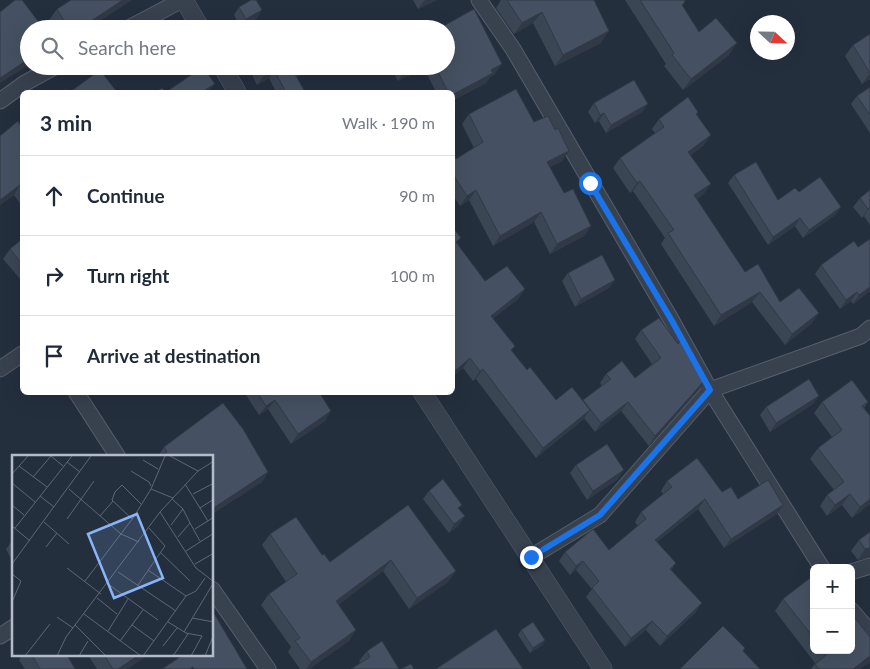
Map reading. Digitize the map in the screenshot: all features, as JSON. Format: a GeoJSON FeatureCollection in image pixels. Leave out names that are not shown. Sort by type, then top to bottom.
{"type":"FeatureCollection","features":[{"type":"Feature","properties":{"kind":"street"},"geometry":{"type":"LineString","coordinates":[[144,20],[183,0],[195,20]]}},
{"type":"Feature","properties":{"kind":"street"},"geometry":{"type":"LineString","coordinates":[[479,0],[513,50],[672,321],[710,390],[819,564]]}},
{"type":"Feature","properties":{"kind":"street"},"geometry":{"type":"LineString","coordinates":[[0,101],[40,75]]}},
{"type":"Feature","properties":{"kind":"street"},"geometry":{"type":"LineString","coordinates":[[227,75],[236,90]]}},
{"type":"Feature","properties":{"kind":"street"},"geometry":{"type":"LineString","coordinates":[[531,557],[600,515],[710,390],[861,336],[870,328]]}},
{"type":"Feature","properties":{"kind":"street"},"geometry":{"type":"LineString","coordinates":[[0,369],[20,355]]}},
{"type":"Feature","properties":{"kind":"street"},"geometry":{"type":"LineString","coordinates":[[78,395],[117,455]]}},
{"type":"Feature","properties":{"kind":"street"},"geometry":{"type":"LineString","coordinates":[[424,395],[603,669]]}},
{"type":"Feature","properties":{"kind":"street"},"geometry":{"type":"LineString","coordinates":[[855,571],[870,566]]}},
{"type":"Feature","properties":{"kind":"street"},"geometry":{"type":"LineString","coordinates":[[214,592],[268,669]]}},
{"type":"Feature","properties":{"kind":"street"},"geometry":{"type":"LineString","coordinates":[[855,615],[870,632]]}},
{"type":"Feature","properties":{"kind":"street"},"geometry":{"type":"LineString","coordinates":[[0,636],[12,628]]}},
{"type":"Feature","properties":{"kind":"building"},"geometry":{"type":"Polygon","coordinates":[[[15,0],[22,0],[37,20],[20,20],[20,65],[0,78],[0,12],[15,0]]]}},
{"type":"Feature","properties":{"kind":"building"},"geometry":{"type":"Polygon","coordinates":[[[71,0],[123,0],[93,20],[64,20],[57,9],[71,0]]]}},
{"type":"Feature","properties":{"kind":"building"},"geometry":{"type":"Polygon","coordinates":[[[251,0],[256,0],[262,10],[246,19],[239,7],[251,0]]]}},
{"type":"Feature","properties":{"kind":"building"},"geometry":{"type":"Polygon","coordinates":[[[507,0],[594,0],[609,31],[563,55],[542,12],[522,23],[507,0]]]}},
{"type":"Feature","properties":{"kind":"building"},"geometry":{"type":"Polygon","coordinates":[[[640,0],[684,0],[685,2],[682,5],[699,32],[716,18],[737,43],[691,79],[672,55],[674,53],[640,0]]]}},
{"type":"Feature","properties":{"kind":"building"},"geometry":{"type":"Polygon","coordinates":[[[474,9],[502,64],[491,70],[493,73],[455,93],[455,90],[447,90],[440,75],[455,75],[454,20],[474,9]]]}},
{"type":"Feature","properties":{"kind":"building"},"geometry":{"type":"Polygon","coordinates":[[[870,34],[870,73],[853,45],[870,34]]]}},
{"type":"Feature","properties":{"kind":"building"},"geometry":{"type":"Polygon","coordinates":[[[93,75],[104,75],[115,90],[73,90],[93,75]]]}},
{"type":"Feature","properties":{"kind":"building"},"geometry":{"type":"Polygon","coordinates":[[[191,75],[209,75],[215,84],[205,90],[169,90],[191,75]]]}},
{"type":"Feature","properties":{"kind":"building"},"geometry":{"type":"Polygon","coordinates":[[[277,75],[296,75],[304,90],[285,90],[277,75]]]}},
{"type":"Feature","properties":{"kind":"building"},"geometry":{"type":"Polygon","coordinates":[[[634,80],[648,104],[611,125],[604,113],[600,115],[594,103],[634,80]]]}},
{"type":"Feature","properties":{"kind":"building"},"geometry":{"type":"Polygon","coordinates":[[[870,87],[870,115],[857,96],[870,87]]]}},
{"type":"Feature","properties":{"kind":"building"},"geometry":{"type":"Polygon","coordinates":[[[516,89],[534,122],[548,116],[555,130],[558,128],[569,151],[547,162],[564,193],[573,189],[591,226],[557,244],[541,212],[500,236],[476,190],[467,196],[455,178],[455,158],[456,159],[483,142],[469,114],[516,89]]]}},
{"type":"Feature","properties":{"kind":"building"},"geometry":{"type":"Polygon","coordinates":[[[688,97],[698,112],[696,114],[711,135],[688,152],[711,184],[694,195],[745,272],[758,264],[780,302],[799,288],[819,313],[792,334],[760,292],[721,315],[668,233],[674,230],[640,181],[637,183],[620,158],[664,127],[659,119],[688,97]]]}},
{"type":"Feature","properties":{"kind":"building"},"geometry":{"type":"Polygon","coordinates":[[[18,121],[20,124],[20,185],[0,200],[0,136],[18,121]]]}},
{"type":"Feature","properties":{"kind":"building"},"geometry":{"type":"Polygon","coordinates":[[[756,162],[778,200],[795,188],[799,192],[820,177],[841,207],[809,230],[800,218],[773,237],[734,175],[756,162]]]}},
{"type":"Feature","properties":{"kind":"building"},"geometry":{"type":"Polygon","coordinates":[[[870,190],[870,207],[868,209],[860,198],[870,190]]]}},
{"type":"Feature","properties":{"kind":"building"},"geometry":{"type":"Polygon","coordinates":[[[455,230],[461,238],[456,242],[485,281],[507,266],[525,289],[491,316],[515,346],[511,350],[527,370],[530,367],[556,400],[572,387],[590,410],[543,448],[483,369],[480,371],[470,358],[455,371],[455,230]]]}},
{"type":"Feature","properties":{"kind":"building"},"geometry":{"type":"Polygon","coordinates":[[[870,239],[870,287],[859,295],[857,292],[846,300],[821,265],[854,241],[858,247],[870,239]]]}},
{"type":"Feature","properties":{"kind":"building"},"geometry":{"type":"Polygon","coordinates":[[[20,241],[20,262],[10,249],[20,241]]]}},
{"type":"Feature","properties":{"kind":"building"},"geometry":{"type":"Polygon","coordinates":[[[602,255],[615,280],[581,299],[568,273],[602,255]]]}},
{"type":"Feature","properties":{"kind":"building"},"geometry":{"type":"Polygon","coordinates":[[[659,318],[678,344],[681,341],[705,380],[655,436],[628,402],[601,423],[583,400],[611,379],[606,374],[622,361],[635,378],[661,358],[641,330],[659,318]]]}},
{"type":"Feature","properties":{"kind":"building"},"geometry":{"type":"Polygon","coordinates":[[[809,379],[819,396],[776,423],[766,407],[809,379]]]}},
{"type":"Feature","properties":{"kind":"building"},"geometry":{"type":"Polygon","coordinates":[[[852,380],[868,402],[862,406],[870,416],[870,499],[860,507],[850,494],[835,505],[827,495],[844,482],[818,448],[842,430],[822,402],[852,380]]]}},
{"type":"Feature","properties":{"kind":"building"},"geometry":{"type":"Polygon","coordinates":[[[259,395],[321,395],[331,411],[298,434],[275,400],[266,406],[259,395]]]}},
{"type":"Feature","properties":{"kind":"building"},"geometry":{"type":"Polygon","coordinates":[[[223,403],[243,429],[268,472],[214,508],[214,455],[162,455],[167,452],[164,447],[223,403]]]}},
{"type":"Feature","properties":{"kind":"building"},"geometry":{"type":"Polygon","coordinates":[[[607,444],[624,470],[593,491],[576,465],[607,444]]]}},
{"type":"Feature","properties":{"kind":"building"},"geometry":{"type":"Polygon","coordinates":[[[697,458],[722,492],[731,487],[738,499],[768,480],[783,505],[731,539],[705,499],[655,540],[676,563],[670,569],[702,603],[667,636],[652,621],[631,638],[592,588],[599,581],[583,561],[576,566],[565,552],[593,529],[609,550],[646,519],[641,512],[672,487],[667,481],[697,458]]]}},
{"type":"Feature","properties":{"kind":"building"},"geometry":{"type":"Polygon","coordinates":[[[443,479],[462,505],[458,508],[465,516],[454,524],[429,491],[443,479]]]}},
{"type":"Feature","properties":{"kind":"building"},"geometry":{"type":"Polygon","coordinates":[[[408,505],[456,571],[417,598],[391,560],[336,601],[356,630],[311,662],[295,641],[300,638],[269,594],[297,574],[270,534],[296,517],[322,555],[324,554],[330,562],[408,505]]]}},
{"type":"Feature","properties":{"kind":"building"},"geometry":{"type":"Polygon","coordinates":[[[870,532],[870,548],[865,549],[859,540],[870,532]]]}},
{"type":"Feature","properties":{"kind":"building"},"geometry":{"type":"Polygon","coordinates":[[[810,578],[810,633],[783,599],[810,578]]]}},
{"type":"Feature","properties":{"kind":"building"},"geometry":{"type":"Polygon","coordinates":[[[214,613],[247,669],[194,669],[193,667],[190,669],[162,669],[182,656],[214,656],[214,613]]]}},
{"type":"Feature","properties":{"kind":"building"},"geometry":{"type":"Polygon","coordinates":[[[855,618],[870,637],[870,656],[853,669],[819,669],[815,664],[826,655],[855,654],[855,618]]]}},
{"type":"Feature","properties":{"kind":"building"},"geometry":{"type":"Polygon","coordinates":[[[533,622],[545,640],[533,648],[521,630],[533,622]]]}},
{"type":"Feature","properties":{"kind":"building"},"geometry":{"type":"Polygon","coordinates":[[[723,626],[745,648],[743,651],[760,669],[680,669],[723,626]]]}},
{"type":"Feature","properties":{"kind":"building"},"geometry":{"type":"Polygon","coordinates":[[[496,629],[523,669],[436,669],[496,629]]]}},
{"type":"Feature","properties":{"kind":"building"},"geometry":{"type":"Polygon","coordinates":[[[382,641],[399,669],[351,669],[370,657],[367,651],[382,641]]]}},
{"type":"Feature","properties":{"kind":"building"},"geometry":{"type":"Polygon","coordinates":[[[33,656],[68,656],[75,669],[40,669],[33,656]]]}},
{"type":"Feature","properties":{"kind":"building"},"geometry":{"type":"Polygon","coordinates":[[[105,656],[138,656],[118,669],[113,669],[105,656]]]}},
{"type":"Feature","properties":{"kind":"building"},"geometry":{"type":"Polygon","coordinates":[[[411,664],[414,669],[401,669],[411,664]]]}},
{"type":"Feature","properties":{"kind":"route"},"geometry":{"type":"LineString","coordinates":[[531,557],[600,515],[710,390],[672,321],[590,183]]}}]}
